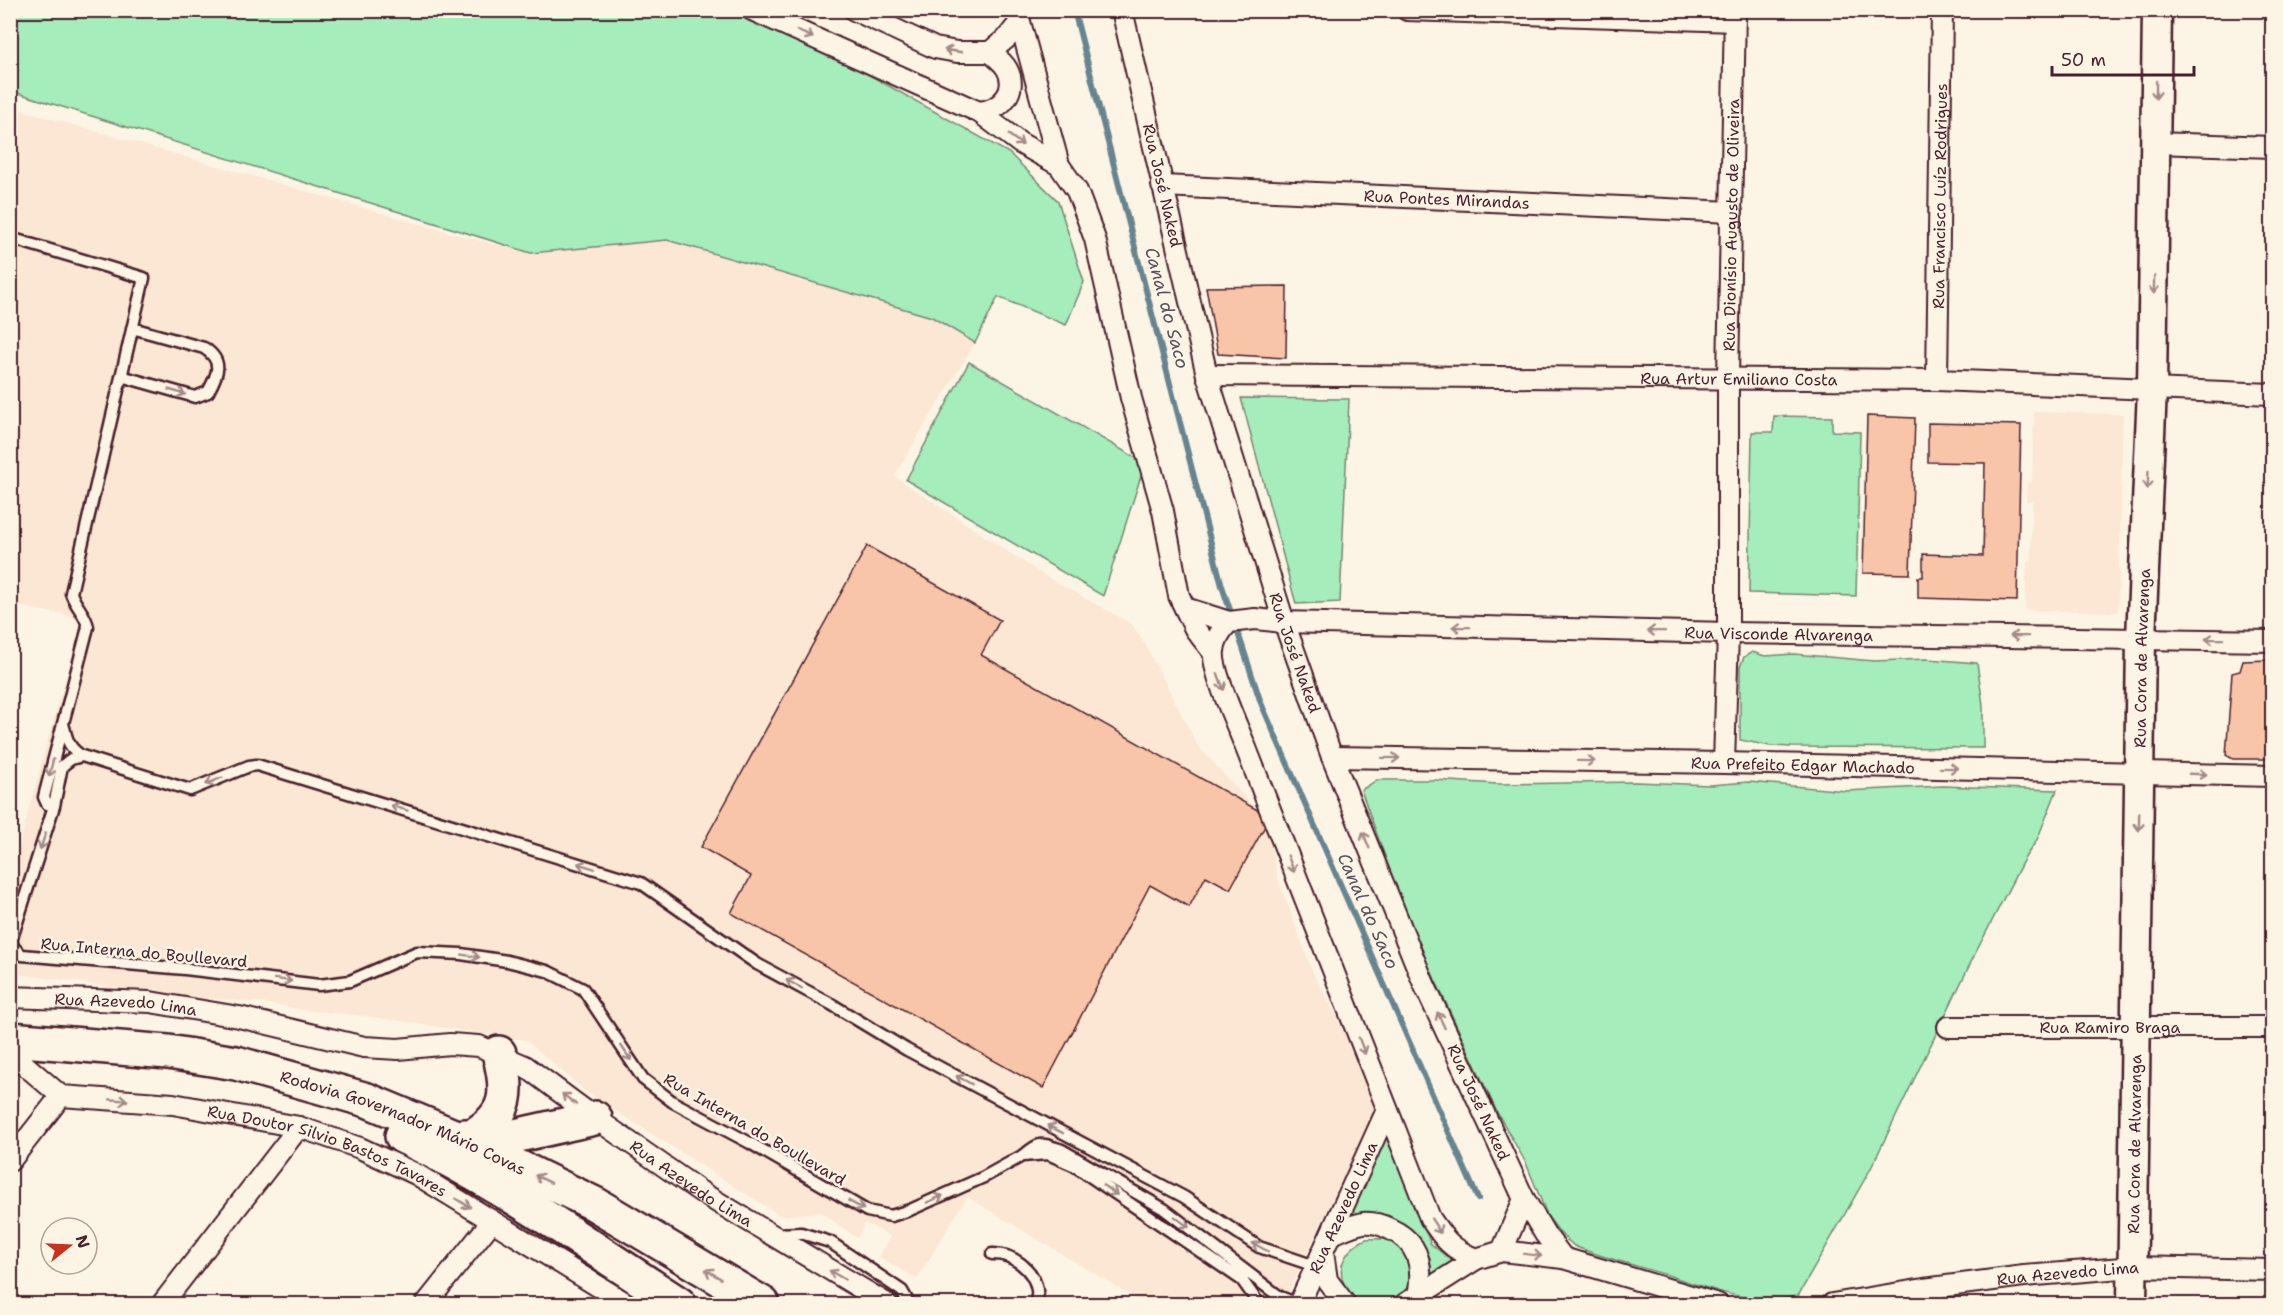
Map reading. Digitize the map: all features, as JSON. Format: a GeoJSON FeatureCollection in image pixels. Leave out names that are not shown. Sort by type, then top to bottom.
{"type":"FeatureCollection","features":[{"type":"Feature","properties":{"kind":"highway","name":"Rodovia Governador Mário Covas"},"geometry":{"type":"LineString","coordinates":[[11,1049],[168,1052],[236,1063],[367,1100],[465,1136],[595,1204],[763,1305]]}},
{"type":"Feature","properties":{"kind":"highway","name":"Rodovia Governador Mário Covas"},"geometry":{"type":"LineString","coordinates":[[11,1049],[197,1074],[280,1092],[362,1118],[426,1148],[509,1195],[680,1305]]}},
{"type":"Feature","properties":{"kind":"highway"},"geometry":{"type":"LineString","coordinates":[[465,1136],[489,1126],[500,1112],[506,1096],[506,1079],[499,1053]]}},
{"type":"Feature","properties":{"kind":"highway"},"geometry":{"type":"LineString","coordinates":[[465,1136],[510,1137],[595,1118]]}},
{"type":"Feature","properties":{"kind":"highway"},"geometry":{"type":"LineString","coordinates":[[600,1252],[630,1264],[698,1305]]}},
{"type":"Feature","properties":{"kind":"main road","name":"Rua Cora de Alvarenga"},"geometry":{"type":"LineString","coordinates":[[2133,1305],[2141,638],[2152,390],[2157,10]]}},
{"type":"Feature","properties":{"kind":"street"},"geometry":{"type":"LineString","coordinates":[[752,10],[979,112],[1020,143],[1059,165]]}},
{"type":"Feature","properties":{"kind":"street"},"geometry":{"type":"LineString","coordinates":[[854,10],[934,48],[957,52],[990,52],[1008,37],[1020,16]]}},
{"type":"Feature","properties":{"kind":"street","name":"Rua José Naked"},"geometry":{"type":"LineString","coordinates":[[1122,10],[1207,375],[1284,622],[1332,757],[1424,984],[1524,1199],[1563,1258]]}},
{"type":"Feature","properties":{"kind":"street"},"geometry":{"type":"LineString","coordinates":[[1407,10],[1735,16]]}},
{"type":"Feature","properties":{"kind":"street","name":"Rua Francisco Luíz Rodrigues"},"geometry":{"type":"LineString","coordinates":[[1937,380],[1942,10]]}},
{"type":"Feature","properties":{"kind":"street"},"geometry":{"type":"LineString","coordinates":[[1020,16],[1059,165],[1077,191],[1095,239],[1117,340],[1163,511],[1179,596],[1195,628],[1213,652],[1218,675],[1430,1218],[1446,1242],[1463,1254],[1476,1259]]}},
{"type":"Feature","properties":{"kind":"street","name":"Rua Dionísio Augusto de Oliveira"},"geometry":{"type":"LineString","coordinates":[[1724,763],[1728,633],[1728,377],[1735,16]]}},
{"type":"Feature","properties":{"kind":"street"},"geometry":{"type":"LineString","coordinates":[[979,112],[998,107],[1010,91],[1009,71],[990,52]]}},
{"type":"Feature","properties":{"kind":"street"},"geometry":{"type":"LineString","coordinates":[[2155,143],[2272,147]]}},
{"type":"Feature","properties":{"kind":"street","name":"Rua Pontes Mirandas"},"geometry":{"type":"LineString","coordinates":[[1162,186],[1731,212]]}},
{"type":"Feature","properties":{"kind":"street","name":"Rua Artur Emiliano Costa"},"geometry":{"type":"LineString","coordinates":[[1207,375],[1937,380],[2272,394]]}},
{"type":"Feature","properties":{"kind":"street"},"geometry":{"type":"LineString","coordinates":[[1185,608],[1229,622],[1218,636],[1213,652]]}},
{"type":"Feature","properties":{"kind":"street","name":"Rua Visconde Alvarenga"},"geometry":{"type":"LineString","coordinates":[[1229,622],[1255,619],[1284,622],[1728,633],[2272,641]]}},
{"type":"Feature","properties":{"kind":"street","name":"Rua Prefeito Edgar Machado"},"geometry":{"type":"LineString","coordinates":[[1332,757],[1724,763],[2272,776]]}},
{"type":"Feature","properties":{"kind":"street","name":"Rua Azevedo Lima"},"geometry":{"type":"LineString","coordinates":[[10,997],[150,1002],[239,1017],[364,1047],[398,1049],[450,1044],[479,1046],[499,1053],[525,1066],[704,1194],[887,1305]]}},
{"type":"Feature","properties":{"kind":"street","name":"Rua Ramiro Braga"},"geometry":{"type":"LineString","coordinates":[[1948,1027],[2272,1027]]}},
{"type":"Feature","properties":{"kind":"street"},"geometry":{"type":"LineString","coordinates":[[10,1161],[61,1096],[11,1049]]}},
{"type":"Feature","properties":{"kind":"street","name":"Rua Doutor Silvio Bastos Tavares"},"geometry":{"type":"LineString","coordinates":[[61,1096],[173,1104],[299,1127],[360,1148],[416,1174],[627,1305]]}},
{"type":"Feature","properties":{"kind":"street","name":"Rua Azevedo Lima"},"geometry":{"type":"LineString","coordinates":[[1299,1305],[1387,1110]]}},
{"type":"Feature","properties":{"kind":"street"},"geometry":{"type":"LineString","coordinates":[[162,1305],[299,1127]]}},
{"type":"Feature","properties":{"kind":"street"},"geometry":{"type":"LineString","coordinates":[[1502,1251],[1524,1199]]}},
{"type":"Feature","properties":{"kind":"street"},"geometry":{"type":"LineString","coordinates":[[426,1305],[492,1221]]}},
{"type":"Feature","properties":{"kind":"street"},"geometry":{"type":"LineString","coordinates":[[1345,1305],[1327,1280],[1323,1251],[1364,1223],[1381,1225],[1398,1232],[1410,1241],[1421,1265],[1422,1278],[1412,1300]]}},
{"type":"Feature","properties":{"kind":"street"},"geometry":{"type":"LineString","coordinates":[[1412,1300],[1476,1259],[1502,1251],[1563,1258],[1719,1305]]}},
{"type":"Feature","properties":{"kind":"street","name":"Rua Azevedo Lima"},"geometry":{"type":"LineString","coordinates":[[1832,1305],[2013,1277],[2134,1267],[2272,1270]]}},
{"type":"Feature","properties":{"kind":"lane"},"geometry":{"type":"LineString","coordinates":[[10,238],[144,278],[71,592],[87,617],[88,627],[44,797],[47,804],[54,806]]}},
{"type":"Feature","properties":{"kind":"lane"},"geometry":{"type":"LineString","coordinates":[[121,376],[195,397],[208,392],[216,378],[218,367],[213,354],[204,348],[132,328]]}},
{"type":"Feature","properties":{"kind":"lane"},"geometry":{"type":"LineString","coordinates":[[63,724],[69,745],[82,756],[190,790],[249,766],[257,765],[642,883],[757,964],[831,1004],[907,1050],[1184,1197],[1259,1247],[1323,1251]]}},
{"type":"Feature","properties":{"kind":"lane","name":"Rua Interna do Boullevard"},"geometry":{"type":"LineString","coordinates":[[82,756],[71,759],[62,766],[54,806],[11,941],[14,948],[22,955],[184,969],[319,985],[350,981],[417,952],[461,954],[507,961],[547,971],[583,989],[643,1079],[673,1102],[750,1143],[867,1211],[891,1216],[973,1182],[1022,1156],[1048,1154],[1075,1166],[1242,1280],[1259,1305]]}},
{"type":"Feature","properties":{"kind":"lane"},"geometry":{"type":"LineString","coordinates":[[1022,1156],[1035,1145],[1046,1145],[1062,1150],[1164,1209],[1280,1297],[1299,1305]]}},
{"type":"Feature","properties":{"kind":"lane"},"geometry":{"type":"LineString","coordinates":[[769,1235],[801,1233],[831,1242],[902,1291],[906,1298],[904,1305]]}},
{"type":"Feature","properties":{"kind":"lane"},"geometry":{"type":"LineString","coordinates":[[992,1254],[1003,1253],[1025,1266],[1038,1290],[1036,1305]]}},
{"type":"Feature","properties":{"kind":"shaded area"},"geometry":{"type":"Polygon","coordinates":[[[11,107],[469,238],[531,253],[667,240],[932,317],[975,343],[894,476],[1045,576],[1132,624],[1198,746],[1251,804],[1271,816],[1267,828],[1278,879],[1314,975],[1381,1096],[1283,1304],[1145,1304],[967,1197],[917,1279],[879,1257],[890,1236],[865,1223],[857,1238],[821,1212],[781,1216],[586,1092],[526,1040],[365,1016],[311,1011],[263,1003],[171,995],[11,973],[11,875],[50,731],[81,631],[79,622],[71,616],[11,605],[11,107]]]}},
{"type":"Feature","properties":{"kind":"shaded area"},"geometry":{"type":"Polygon","coordinates":[[[2034,412],[2123,414],[2118,612],[2025,610],[2027,561],[2031,561],[2032,501],[2026,501],[2027,483],[2032,482],[2034,412]]]}},
{"type":"Feature","properties":{"kind":"green space"},"geometry":{"type":"Polygon","coordinates":[[[10,11],[748,11],[760,14],[1009,153],[1058,201],[1084,282],[1066,325],[998,297],[975,343],[932,317],[667,240],[531,253],[11,91],[10,11]]]}},
{"type":"Feature","properties":{"kind":"green space"},"geometry":{"type":"Polygon","coordinates":[[[969,362],[1145,463],[1103,596],[906,480],[969,362]]]}},
{"type":"Feature","properties":{"kind":"green space"},"geometry":{"type":"Polygon","coordinates":[[[1241,398],[1349,399],[1340,602],[1296,604],[1241,398]]]}},
{"type":"Feature","properties":{"kind":"green space"},"geometry":{"type":"Polygon","coordinates":[[[1774,416],[1832,417],[1832,431],[1860,432],[1856,596],[1749,593],[1752,432],[1773,432],[1774,416]]]}},
{"type":"Feature","properties":{"kind":"green space"},"geometry":{"type":"Polygon","coordinates":[[[1752,652],[1765,656],[1794,654],[1874,661],[1927,659],[1977,663],[1983,705],[1983,748],[1792,747],[1770,746],[1740,740],[1740,667],[1744,657],[1752,652]]]}},
{"type":"Feature","properties":{"kind":"green space"},"geometry":{"type":"Polygon","coordinates":[[[1377,780],[1434,780],[1498,784],[1636,782],[1710,785],[1749,782],[1846,791],[1943,786],[2057,790],[2037,840],[2024,859],[1975,954],[1870,1170],[1798,1296],[1764,1299],[1748,1298],[1715,1290],[1587,1251],[1574,1246],[1548,1217],[1526,1163],[1497,1112],[1410,926],[1361,790],[1377,780]]]}},
{"type":"Feature","properties":{"kind":"green space"},"geometry":{"type":"Polygon","coordinates":[[[1384,1132],[1431,1244],[1456,1264],[1431,1278],[1430,1258],[1419,1238],[1407,1226],[1388,1215],[1347,1216],[1384,1132]]]}},
{"type":"Feature","properties":{"kind":"green space"},"geometry":{"type":"Polygon","coordinates":[[[1366,1239],[1389,1240],[1396,1243],[1405,1253],[1411,1272],[1409,1286],[1399,1300],[1384,1304],[1363,1304],[1356,1302],[1350,1296],[1343,1282],[1342,1267],[1352,1248],[1366,1239]]]}},
{"type":"Feature","properties":{"kind":"building"},"geometry":{"type":"Polygon","coordinates":[[[1287,286],[1286,358],[1218,354],[1206,287],[1287,286]]]}},
{"type":"Feature","properties":{"kind":"building"},"geometry":{"type":"Polygon","coordinates":[[[1867,416],[1915,418],[1910,574],[1863,573],[1867,416]]]}},
{"type":"Feature","properties":{"kind":"building"},"geometry":{"type":"Polygon","coordinates":[[[1928,423],[2021,425],[2017,601],[1918,598],[1918,577],[1923,577],[1923,554],[1983,556],[1985,463],[1928,462],[1928,423]]]}},
{"type":"Feature","properties":{"kind":"building"},"geometry":{"type":"Polygon","coordinates":[[[867,546],[1000,620],[981,655],[1270,817],[1230,889],[1206,876],[1189,907],[1150,885],[1043,1088],[731,913],[751,876],[701,847],[867,546]]]}},
{"type":"Feature","properties":{"kind":"building"},"geometry":{"type":"Polygon","coordinates":[[[2272,660],[2272,759],[2233,759],[2226,755],[2232,673],[2240,671],[2243,661],[2272,660]]]}},
{"type":"Feature","properties":{"kind":"waterway","name":"Canal do Saco"},"geometry":{"type":"LineString","coordinates":[[1074,10],[1222,586],[1231,613]]}},
{"type":"Feature","properties":{"kind":"waterway","name":"Canal do Saco"},"geometry":{"type":"LineString","coordinates":[[1238,633],[1261,703],[1478,1199]]}}]}
